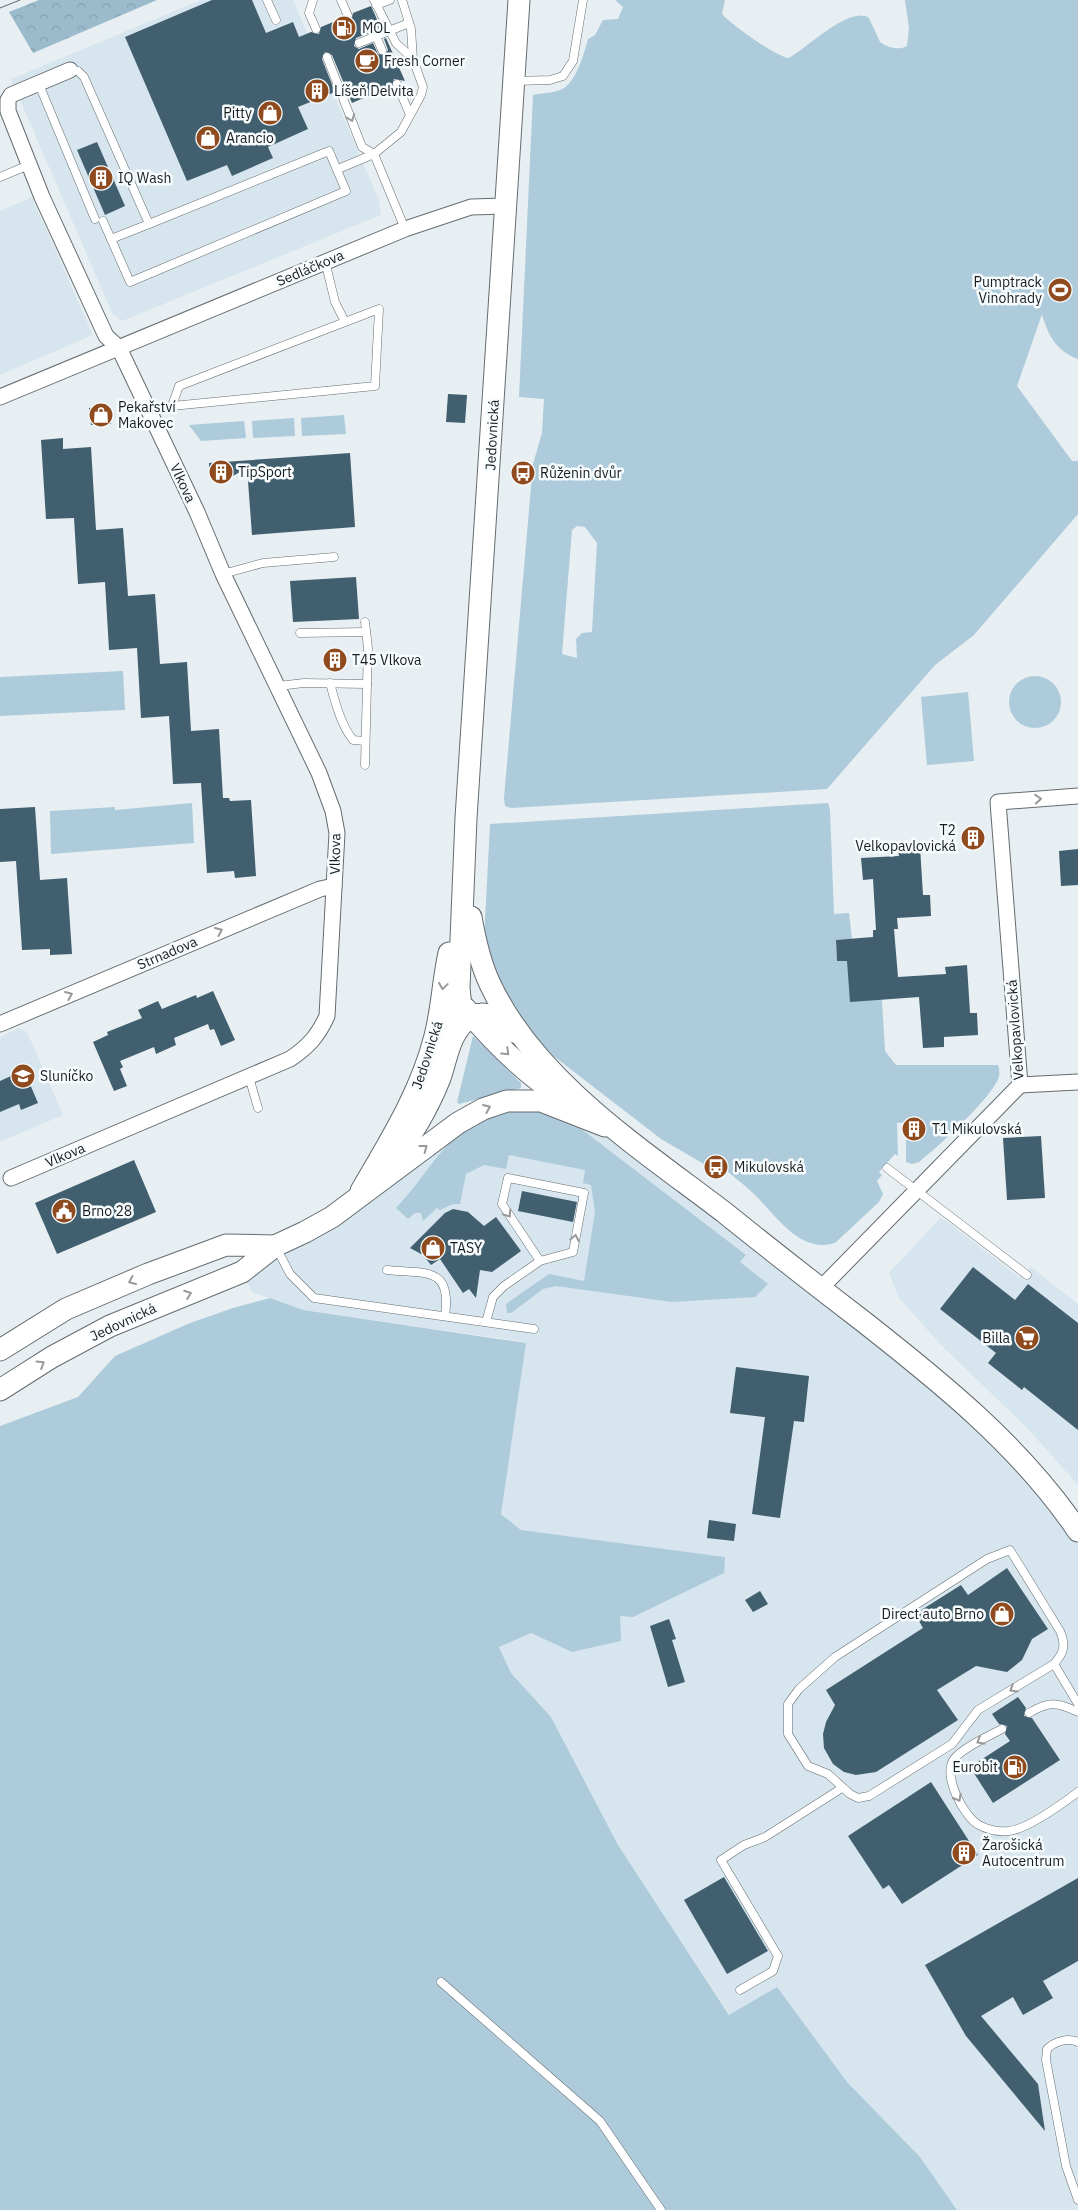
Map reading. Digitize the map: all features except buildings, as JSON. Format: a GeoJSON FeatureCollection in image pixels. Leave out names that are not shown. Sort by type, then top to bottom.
{"type":"FeatureCollection","features":[{"type":"Feature","properties":{"kind":"main road","name":"Jedovnická"},"geometry":{"type":"LineString","coordinates":[[357,1198],[386,1169],[413,1135],[435,1090],[460,1016],[459,974],[466,818],[487,525],[519,0]]}},
{"type":"Feature","properties":{"kind":"main road","name":"Jedovnická"},"geometry":{"type":"LineString","coordinates":[[357,1198],[412,1102],[430,1056],[438,1022],[446,965],[465,869]]}},
{"type":"Feature","properties":{"kind":"main road"},"geometry":{"type":"LineString","coordinates":[[465,869],[476,944],[486,973],[496,995],[525,1040],[566,1084],[617,1130],[940,1383],[996,1433],[1051,1493],[1078,1531]]}},
{"type":"Feature","properties":{"kind":"main road"},"geometry":{"type":"LineString","coordinates":[[460,996],[463,1005],[500,1047],[544,1087],[617,1130]]}},
{"type":"Feature","properties":{"kind":"main road"},"geometry":{"type":"LineString","coordinates":[[472,1016],[481,1014],[492,1016],[525,1040]]}},
{"type":"Feature","properties":{"kind":"main road","name":"Jedovnická"},"geometry":{"type":"LineString","coordinates":[[456,1032],[472,1016]]}},
{"type":"Feature","properties":{"kind":"main road","name":"Jedovnická"},"geometry":{"type":"LineString","coordinates":[[0,1390],[52,1357],[110,1326],[242,1272],[275,1246],[312,1228],[357,1198],[458,1123],[483,1109],[507,1101],[541,1101],[617,1130]]}},
{"type":"Feature","properties":{"kind":"main road","name":"Jedovnická"},"geometry":{"type":"LineString","coordinates":[[0,1350],[66,1310],[148,1274],[226,1244],[275,1246]]}},
{"type":"Feature","properties":{"kind":"street"},"geometry":{"type":"LineString","coordinates":[[70,70],[11,95],[7,105],[29,165],[106,336],[119,348]]}},
{"type":"Feature","properties":{"kind":"street","name":"Sedláčkova"},"geometry":{"type":"LineString","coordinates":[[0,397],[405,228],[471,207],[506,206]]}},
{"type":"Feature","properties":{"kind":"street","name":"Vlkova"},"geometry":{"type":"LineString","coordinates":[[10,1178],[290,1059],[307,1048],[320,1033],[327,1016],[337,833],[333,811],[319,772],[223,574],[197,512],[119,348]]}},
{"type":"Feature","properties":{"kind":"street","name":"Velkopavlovická"},"geometry":{"type":"LineString","coordinates":[[820,1288],[1020,1085],[998,802],[1078,796]]}},
{"type":"Feature","properties":{"kind":"street","name":"Strnadova"},"geometry":{"type":"LineString","coordinates":[[0,1024],[320,889],[334,886]]}},
{"type":"Feature","properties":{"kind":"street"},"geometry":{"type":"LineString","coordinates":[[1020,1085],[1078,1082]]}},
{"type":"Feature","properties":{"kind":"lane"},"geometry":{"type":"LineString","coordinates":[[267,0],[276,20]]}},
{"type":"Feature","properties":{"kind":"lane"},"geometry":{"type":"LineString","coordinates":[[313,0],[309,13],[316,29]]}},
{"type":"Feature","properties":{"kind":"lane"},"geometry":{"type":"LineString","coordinates":[[341,0],[348,16]]}},
{"type":"Feature","properties":{"kind":"lane"},"geometry":{"type":"LineString","coordinates":[[390,0],[375,3],[396,43],[413,59]]}},
{"type":"Feature","properties":{"kind":"lane"},"geometry":{"type":"LineString","coordinates":[[338,169],[374,154],[401,132],[423,87],[413,59],[409,22],[402,0]]}},
{"type":"Feature","properties":{"kind":"lane"},"geometry":{"type":"LineString","coordinates":[[513,81],[550,80],[563,76],[572,61],[583,0]]}},
{"type":"Feature","properties":{"kind":"lane"},"geometry":{"type":"LineString","coordinates":[[359,42],[409,22]]}},
{"type":"Feature","properties":{"kind":"lane"},"geometry":{"type":"LineString","coordinates":[[376,36],[382,50]]}},
{"type":"Feature","properties":{"kind":"lane"},"geometry":{"type":"LineString","coordinates":[[327,57],[362,147],[374,154],[405,228]]}},
{"type":"Feature","properties":{"kind":"lane"},"geometry":{"type":"LineString","coordinates":[[70,70],[78,71],[84,77],[149,224]]}},
{"type":"Feature","properties":{"kind":"lane"},"geometry":{"type":"LineString","coordinates":[[38,82],[99,220],[111,239],[130,282],[346,191],[329,150],[111,239]]}},
{"type":"Feature","properties":{"kind":"lane"},"geometry":{"type":"LineString","coordinates":[[397,84],[410,115]]}},
{"type":"Feature","properties":{"kind":"lane"},"geometry":{"type":"LineString","coordinates":[[0,177],[29,165]]}},
{"type":"Feature","properties":{"kind":"lane"},"geometry":{"type":"LineString","coordinates":[[326,262],[335,302],[345,322]]}},
{"type":"Feature","properties":{"kind":"lane"},"geometry":{"type":"LineString","coordinates":[[150,413],[172,406],[374,386],[379,309],[179,386],[172,406]]}},
{"type":"Feature","properties":{"kind":"lane"},"geometry":{"type":"LineString","coordinates":[[223,574],[262,563],[334,557]]}},
{"type":"Feature","properties":{"kind":"lane"},"geometry":{"type":"LineString","coordinates":[[365,622],[367,684],[365,765]]}},
{"type":"Feature","properties":{"kind":"lane"},"geometry":{"type":"LineString","coordinates":[[300,633],[366,632]]}},
{"type":"Feature","properties":{"kind":"lane"},"geometry":{"type":"LineString","coordinates":[[330,683],[336,705],[348,734],[353,740],[365,741]]}},
{"type":"Feature","properties":{"kind":"lane"},"geometry":{"type":"LineString","coordinates":[[278,686],[330,683],[367,684]]}},
{"type":"Feature","properties":{"kind":"lane"},"geometry":{"type":"LineString","coordinates":[[249,1077],[258,1108]]}},
{"type":"Feature","properties":{"kind":"lane"},"geometry":{"type":"LineString","coordinates":[[887,1168],[1027,1275]]}},
{"type":"Feature","properties":{"kind":"lane"},"geometry":{"type":"LineString","coordinates":[[486,1322],[491,1300],[496,1292],[540,1261],[573,1252],[584,1192],[508,1178],[502,1204],[540,1261]]}},
{"type":"Feature","properties":{"kind":"lane"},"geometry":{"type":"LineString","coordinates":[[275,1246],[290,1274],[314,1298],[534,1329]]}},
{"type":"Feature","properties":{"kind":"lane"},"geometry":{"type":"LineString","coordinates":[[387,1270],[428,1274],[438,1278],[447,1290],[445,1316]]}},
{"type":"Feature","properties":{"kind":"lane"},"geometry":{"type":"LineString","coordinates":[[1010,1550],[1064,1640],[1064,1649],[1054,1664],[978,1710],[952,1744],[869,1796],[858,1798],[842,1788],[828,1774],[808,1766],[792,1744],[788,1734],[788,1704],[794,1694],[835,1657],[987,1559],[1010,1550]]}},
{"type":"Feature","properties":{"kind":"lane"},"geometry":{"type":"LineString","coordinates":[[1054,1664],[1078,1704]]}},
{"type":"Feature","properties":{"kind":"lane"},"geometry":{"type":"LineString","coordinates":[[1029,1713],[1044,1704],[1062,1704],[1078,1712]]}},
{"type":"Feature","properties":{"kind":"lane"},"geometry":{"type":"LineString","coordinates":[[1002,1729],[959,1754],[950,1766],[950,1779],[955,1794],[978,1825],[996,1832],[1010,1831],[1025,1826],[1078,1792]]}},
{"type":"Feature","properties":{"kind":"lane"},"geometry":{"type":"LineString","coordinates":[[952,1744],[959,1754]]}},
{"type":"Feature","properties":{"kind":"lane"},"geometry":{"type":"LineString","coordinates":[[740,1990],[773,1971],[778,1956],[721,1860],[744,1845],[765,1837],[842,1788]]}},
{"type":"Feature","properties":{"kind":"lane"},"geometry":{"type":"LineString","coordinates":[[441,1982],[600,2121],[660,2210]]}},
{"type":"Feature","properties":{"kind":"lane"},"geometry":{"type":"LineString","coordinates":[[1078,2042],[1073,2040],[1053,2043],[1047,2049],[1046,2060],[1066,2166],[1078,2200]]}},
{"type":"Feature","properties":{"kind":"shaded area"},"geometry":{"type":"Polygon","coordinates":[[[201,0],[293,0],[379,200],[381,215],[122,321],[113,315],[11,79],[201,0]]]}},
{"type":"Feature","properties":{"kind":"shaded area"},"geometry":{"type":"Polygon","coordinates":[[[615,0],[725,0],[722,14],[727,19],[764,46],[789,58],[840,23],[861,16],[869,18],[880,42],[893,48],[907,46],[909,28],[905,0],[1078,0],[1078,359],[1064,352],[1054,341],[1047,329],[1042,314],[1017,386],[1072,461],[1078,461],[1078,514],[974,635],[935,665],[827,789],[511,808],[505,806],[504,798],[533,464],[542,433],[544,399],[519,397],[533,95],[557,91],[569,84],[579,66],[588,39],[595,35],[603,20],[618,19],[623,7],[615,0]],[[577,526],[572,530],[562,654],[577,658],[576,639],[582,633],[592,632],[597,543],[585,527],[577,526]]]}},
{"type":"Feature","properties":{"kind":"shaded area"},"geometry":{"type":"Polygon","coordinates":[[[32,197],[93,335],[0,375],[0,211],[32,197]]]}},
{"type":"Feature","properties":{"kind":"shaded area"},"geometry":{"type":"Polygon","coordinates":[[[344,415],[346,434],[302,436],[301,418],[344,415]]]}},
{"type":"Feature","properties":{"kind":"shaded area"},"geometry":{"type":"Polygon","coordinates":[[[294,418],[295,436],[253,438],[252,421],[294,418]]]}},
{"type":"Feature","properties":{"kind":"shaded area"},"geometry":{"type":"Polygon","coordinates":[[[244,421],[246,438],[201,441],[189,425],[244,421]]]}},
{"type":"Feature","properties":{"kind":"shaded area"},"geometry":{"type":"Polygon","coordinates":[[[123,671],[125,710],[0,716],[0,677],[123,671]]]}},
{"type":"Feature","properties":{"kind":"shaded area"},"geometry":{"type":"Polygon","coordinates":[[[1035,676],[1045,678],[1053,684],[1059,692],[1061,702],[1059,712],[1053,720],[1045,726],[1035,728],[1025,726],[1017,720],[1011,712],[1009,702],[1011,692],[1017,684],[1025,678],[1035,676]]]}},
{"type":"Feature","properties":{"kind":"shaded area"},"geometry":{"type":"Polygon","coordinates":[[[968,692],[974,761],[927,765],[921,697],[968,692]]]}},
{"type":"Feature","properties":{"kind":"shaded area"},"geometry":{"type":"Polygon","coordinates":[[[192,803],[194,843],[51,854],[50,811],[115,807],[115,810],[192,803]]]}},
{"type":"Feature","properties":{"kind":"shaded area"},"geometry":{"type":"Polygon","coordinates":[[[828,803],[830,810],[834,914],[849,913],[852,939],[836,940],[837,961],[847,961],[882,1000],[885,1051],[896,1065],[998,1065],[999,1076],[995,1085],[976,1108],[951,1134],[919,1162],[912,1164],[906,1162],[906,1135],[921,1135],[920,1121],[897,1123],[898,1156],[895,1154],[879,1172],[882,1175],[877,1181],[883,1194],[879,1202],[835,1243],[822,1245],[810,1243],[799,1238],[780,1222],[754,1194],[715,1161],[709,1167],[661,1139],[551,1054],[519,1017],[497,983],[484,940],[490,824],[828,803]]]}},
{"type":"Feature","properties":{"kind":"shaded area","name":"Sluníčko"},"geometry":{"type":"Polygon","coordinates":[[[19,1028],[27,1032],[63,1115],[0,1142],[0,1037],[19,1028]]]}},
{"type":"Feature","properties":{"kind":"shaded area"},"geometry":{"type":"Polygon","coordinates":[[[473,1036],[521,1083],[521,1088],[459,1104],[457,1102],[473,1036]]]}},
{"type":"Feature","properties":{"kind":"shaded area"},"geometry":{"type":"Polygon","coordinates":[[[529,1108],[570,1122],[580,1128],[746,1255],[740,1262],[768,1284],[755,1297],[672,1302],[556,1286],[543,1289],[511,1313],[507,1313],[506,1304],[549,1274],[584,1281],[595,1212],[591,1185],[583,1183],[585,1170],[509,1155],[506,1169],[484,1165],[466,1174],[460,1204],[453,1204],[440,1210],[437,1208],[423,1221],[421,1213],[415,1213],[408,1219],[396,1208],[437,1157],[459,1134],[472,1124],[502,1111],[529,1108]]]}},
{"type":"Feature","properties":{"kind":"shaded area"},"geometry":{"type":"Polygon","coordinates":[[[472,1114],[617,1130],[886,1340],[1078,1531],[1078,2210],[957,2210],[920,2157],[847,2082],[777,1988],[730,2015],[618,1845],[551,1717],[511,1673],[499,1646],[531,1633],[573,1652],[620,1641],[620,1616],[725,1557],[521,1530],[501,1513],[526,1342],[303,1310],[252,1292],[242,1272],[472,1114]]]}},
{"type":"Feature","properties":{"kind":"shaded area"},"geometry":{"type":"Polygon","coordinates":[[[941,1217],[1019,1277],[1031,1267],[1078,1304],[1078,1485],[1028,1429],[941,1345],[899,1298],[889,1273],[941,1217]]]}},
{"type":"Feature","properties":{"kind":"shaded area"},"geometry":{"type":"Polygon","coordinates":[[[270,1298],[303,1310],[526,1343],[501,1514],[521,1530],[725,1557],[724,1573],[633,1617],[620,1616],[621,1641],[572,1652],[531,1633],[499,1647],[511,1673],[551,1717],[618,1845],[729,2015],[777,1987],[847,2082],[920,2157],[957,2210],[0,2210],[0,1426],[78,1397],[115,1356],[190,1323],[270,1298]]]}},
{"type":"Feature","properties":{"kind":"green space"},"geometry":{"type":"Polygon","coordinates":[[[39,0],[157,0],[33,53],[9,12],[39,0]]]}},
{"type":"Feature","properties":{"kind":"tram line"},"geometry":{"type":"LineString","coordinates":[[0,8],[20,0]]}},
{"type":"Feature","properties":{"kind":"place","name":"MOL"},"geometry":{"type":"Point","coordinates":[344,28]}},
{"type":"Feature","properties":{"kind":"place","name":"Fresh Corner"},"geometry":{"type":"Point","coordinates":[367,61]}},
{"type":"Feature","properties":{"kind":"place","name":"Líšeň Delvita"},"geometry":{"type":"Point","coordinates":[317,91]}},
{"type":"Feature","properties":{"kind":"place","name":"Pitty"},"geometry":{"type":"Point","coordinates":[270,113]}},
{"type":"Feature","properties":{"kind":"place","name":"Arancio"},"geometry":{"type":"Point","coordinates":[208,138]}},
{"type":"Feature","properties":{"kind":"place","name":"IQ Wash"},"geometry":{"type":"Point","coordinates":[101,178]}},
{"type":"Feature","properties":{"kind":"place","name":"Pumptrack Vinohrady"},"geometry":{"type":"Point","coordinates":[1060,290]}},
{"type":"Feature","properties":{"kind":"place","name":"Pekařství Makovec"},"geometry":{"type":"Point","coordinates":[101,415]}},
{"type":"Feature","properties":{"kind":"place","name":"TipSport"},"geometry":{"type":"Point","coordinates":[221,472]}},
{"type":"Feature","properties":{"kind":"place","name":"Růženin dvůr"},"geometry":{"type":"Point","coordinates":[523,473]}},
{"type":"Feature","properties":{"kind":"place","name":"T45 Vlkova"},"geometry":{"type":"Point","coordinates":[335,660]}},
{"type":"Feature","properties":{"kind":"place","name":"T2 Velkopavlovická"},"geometry":{"type":"Point","coordinates":[973,838]}},
{"type":"Feature","properties":{"kind":"place","name":"Sluníčko"},"geometry":{"type":"Point","coordinates":[23,1076]}},
{"type":"Feature","properties":{"kind":"place","name":"T1 Mikulovská"},"geometry":{"type":"Point","coordinates":[914,1129]}},
{"type":"Feature","properties":{"kind":"place","name":"Mikulovská"},"geometry":{"type":"Point","coordinates":[716,1167]}},
{"type":"Feature","properties":{"kind":"place","name":"Brno 28"},"geometry":{"type":"Point","coordinates":[64,1211]}},
{"type":"Feature","properties":{"kind":"place","name":"TASY"},"geometry":{"type":"Point","coordinates":[433,1248]}},
{"type":"Feature","properties":{"kind":"place","name":"Billa"},"geometry":{"type":"Point","coordinates":[1027,1338]}},
{"type":"Feature","properties":{"kind":"place","name":"Direct auto Brno"},"geometry":{"type":"Point","coordinates":[1002,1614]}},
{"type":"Feature","properties":{"kind":"place","name":"Eurobit"},"geometry":{"type":"Point","coordinates":[1015,1767]}},
{"type":"Feature","properties":{"kind":"place","name":"Žarošická Autocentrum"},"geometry":{"type":"Point","coordinates":[964,1853]}}]}
